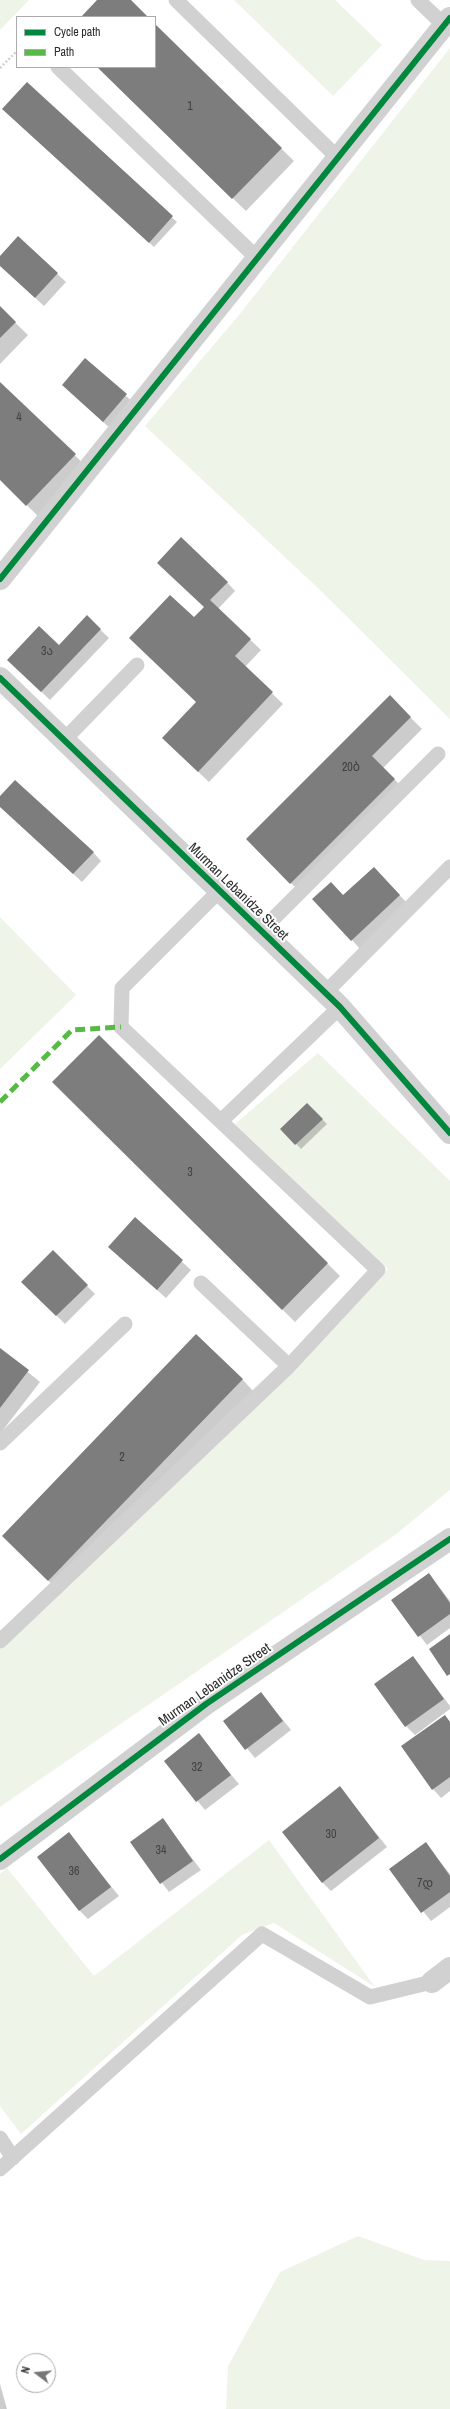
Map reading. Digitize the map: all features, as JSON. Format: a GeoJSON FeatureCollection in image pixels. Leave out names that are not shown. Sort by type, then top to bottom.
{"type":"FeatureCollection","features":[{"type":"Feature","properties":{"kind":"street"},"geometry":{"type":"LineString","coordinates":[[0,579],[447,22]]}},
{"type":"Feature","properties":{"kind":"street","name":"Murman Lebanidze Street"},"geometry":{"type":"LineString","coordinates":[[0,678],[332,1000],[450,1133]]}},
{"type":"Feature","properties":{"kind":"street","name":"Murman Lebanidze Street"},"geometry":{"type":"LineString","coordinates":[[0,1859],[206,1704],[450,1539]]}},
{"type":"Feature","properties":{"kind":"street"},"geometry":{"type":"LineString","coordinates":[[432,1982],[450,1968]]}},
{"type":"Feature","properties":{"kind":"lane"},"geometry":{"type":"LineString","coordinates":[[176,0],[338,158]]}},
{"type":"Feature","properties":{"kind":"lane"},"geometry":{"type":"LineString","coordinates":[[418,0],[447,22]]}},
{"type":"Feature","properties":{"kind":"lane"},"geometry":{"type":"LineString","coordinates":[[59,68],[257,258]]}},
{"type":"Feature","properties":{"kind":"lane"},"geometry":{"type":"LineString","coordinates":[[64,740],[137,665]]}},
{"type":"Feature","properties":{"kind":"lane"},"geometry":{"type":"LineString","coordinates":[[261,931],[438,754]]}},
{"type":"Feature","properties":{"kind":"lane"},"geometry":{"type":"LineString","coordinates":[[221,1122],[450,867]]}},
{"type":"Feature","properties":{"kind":"lane"},"geometry":{"type":"LineString","coordinates":[[3,1632],[289,1366],[378,1270],[121,1027],[122,988],[220,890]]}},
{"type":"Feature","properties":{"kind":"lane"},"geometry":{"type":"LineString","coordinates":[[201,1283],[289,1366]]}},
{"type":"Feature","properties":{"kind":"lane"},"geometry":{"type":"LineString","coordinates":[[0,1443],[125,1324]]}},
{"type":"Feature","properties":{"kind":"lane"},"geometry":{"type":"LineString","coordinates":[[0,2169],[262,1934],[370,1997],[432,1982]]}},
{"type":"Feature","properties":{"kind":"lane"},"geometry":{"type":"LineString","coordinates":[[0,2138],[13,2158]]}},
{"type":"Feature","properties":{"kind":"path"},"geometry":{"type":"LineString","coordinates":[[0,68],[16,52]]}},
{"type":"Feature","properties":{"kind":"shaded area"},"geometry":{"type":"Polygon","coordinates":[[[29,0],[0,30],[0,1],[29,0]]]}},
{"type":"Feature","properties":{"kind":"shaded area"},"geometry":{"type":"Polygon","coordinates":[[[234,0],[335,0],[382,45],[333,96],[234,0]]]}},
{"type":"Feature","properties":{"kind":"shaded area"},"geometry":{"type":"Polygon","coordinates":[[[450,48],[450,719],[321,591],[145,426],[239,315],[450,48]]]}},
{"type":"Feature","properties":{"kind":"shaded area"},"geometry":{"type":"Polygon","coordinates":[[[0,917],[76,995],[0,1069],[0,917]]]}},
{"type":"Feature","properties":{"kind":"shaded area"},"geometry":{"type":"Polygon","coordinates":[[[318,1053],[450,1181],[450,1490],[395,1535],[0,1807],[0,1648],[302,1361],[388,1269],[235,1124],[318,1053]]]}},
{"type":"Feature","properties":{"kind":"shaded area"},"geometry":{"type":"Polygon","coordinates":[[[269,1840],[375,1987],[274,1923],[242,1935],[21,2134],[0,2106],[0,1874],[7,1868],[94,1976],[269,1840]]]}},
{"type":"Feature","properties":{"kind":"shaded area"},"geometry":{"type":"Polygon","coordinates":[[[358,2236],[424,2260],[450,2261],[450,2409],[226,2409],[228,2366],[280,2272],[358,2236]]]}},
{"type":"Feature","properties":{"kind":"building"},"geometry":{"type":"Polygon","coordinates":[[[97,0],[131,0],[147,16],[82,16],[97,0]]]}},
{"type":"Feature","properties":{"kind":"building"},"geometry":{"type":"Polygon","coordinates":[[[156,25],[282,148],[232,199],[98,68],[156,68],[156,25]]]}},
{"type":"Feature","properties":{"kind":"building"},"geometry":{"type":"Polygon","coordinates":[[[27,82],[173,216],[149,243],[2,109],[27,82]]]}},
{"type":"Feature","properties":{"kind":"building"},"geometry":{"type":"Polygon","coordinates":[[[18,236],[58,273],[35,298],[0,266],[0,256],[18,236]]]}},
{"type":"Feature","properties":{"kind":"building"},"geometry":{"type":"Polygon","coordinates":[[[0,306],[16,322],[0,338],[0,306]]]}},
{"type":"Feature","properties":{"kind":"building"},"geometry":{"type":"Polygon","coordinates":[[[85,358],[127,394],[103,422],[62,385],[85,358]]]}},
{"type":"Feature","properties":{"kind":"building"},"geometry":{"type":"Polygon","coordinates":[[[0,382],[76,454],[26,506],[0,480],[0,382]]]}},
{"type":"Feature","properties":{"kind":"building"},"geometry":{"type":"Polygon","coordinates":[[[181,537],[228,582],[210,600],[251,639],[235,656],[273,692],[198,772],[162,738],[196,702],[129,638],[170,595],[194,617],[204,607],[157,563],[181,537]]]}},
{"type":"Feature","properties":{"kind":"building"},"geometry":{"type":"Polygon","coordinates":[[[87,615],[101,629],[41,692],[7,660],[39,626],[59,645],[87,615]]]}},
{"type":"Feature","properties":{"kind":"building"},"geometry":{"type":"Polygon","coordinates":[[[390,695],[411,717],[372,756],[395,779],[290,884],[246,839],[390,695]]]}},
{"type":"Feature","properties":{"kind":"building"},"geometry":{"type":"Polygon","coordinates":[[[15,780],[94,852],[73,874],[0,807],[0,796],[15,780]]]}},
{"type":"Feature","properties":{"kind":"building"},"geometry":{"type":"Polygon","coordinates":[[[374,867],[400,895],[351,941],[312,899],[331,882],[343,895],[374,867]]]}},
{"type":"Feature","properties":{"kind":"building"},"geometry":{"type":"Polygon","coordinates":[[[99,1035],[328,1263],[282,1310],[52,1082],[99,1035]]]}},
{"type":"Feature","properties":{"kind":"building"},"geometry":{"type":"Polygon","coordinates":[[[307,1103],[323,1119],[295,1145],[280,1129],[307,1103]]]}},
{"type":"Feature","properties":{"kind":"building"},"geometry":{"type":"Polygon","coordinates":[[[135,1217],[183,1260],[157,1290],[108,1247],[135,1217]]]}},
{"type":"Feature","properties":{"kind":"building"},"geometry":{"type":"Polygon","coordinates":[[[53,1250],[88,1285],[56,1316],[21,1282],[53,1250]]]}},
{"type":"Feature","properties":{"kind":"building"},"geometry":{"type":"Polygon","coordinates":[[[196,1334],[243,1379],[48,1581],[2,1536],[196,1334]]]}},
{"type":"Feature","properties":{"kind":"building"},"geometry":{"type":"Polygon","coordinates":[[[0,1348],[29,1370],[0,1408],[0,1348]]]}},
{"type":"Feature","properties":{"kind":"building"},"geometry":{"type":"Polygon","coordinates":[[[429,1573],[450,1603],[450,1614],[418,1637],[391,1600],[429,1573]]]}},
{"type":"Feature","properties":{"kind":"building"},"geometry":{"type":"Polygon","coordinates":[[[450,1634],[450,1674],[447,1676],[429,1649],[450,1634]]]}},
{"type":"Feature","properties":{"kind":"building"},"geometry":{"type":"Polygon","coordinates":[[[413,1656],[444,1699],[405,1727],[374,1684],[413,1656]]]}},
{"type":"Feature","properties":{"kind":"building"},"geometry":{"type":"Polygon","coordinates":[[[261,1692],[283,1721],[245,1750],[223,1721],[261,1692]]]}},
{"type":"Feature","properties":{"kind":"building"},"geometry":{"type":"Polygon","coordinates":[[[445,1715],[450,1722],[450,1777],[432,1790],[401,1746],[445,1715]]]}},
{"type":"Feature","properties":{"kind":"building"},"geometry":{"type":"Polygon","coordinates":[[[199,1733],[231,1775],[196,1802],[164,1761],[199,1733]]]}},
{"type":"Feature","properties":{"kind":"building"},"geometry":{"type":"Polygon","coordinates":[[[340,1786],[379,1838],[322,1883],[282,1832],[340,1786]]]}},
{"type":"Feature","properties":{"kind":"building"},"geometry":{"type":"Polygon","coordinates":[[[163,1818],[193,1861],[160,1884],[130,1842],[163,1818]]]}},
{"type":"Feature","properties":{"kind":"building"},"geometry":{"type":"Polygon","coordinates":[[[69,1832],[111,1887],[79,1911],[37,1857],[69,1832]]]}},
{"type":"Feature","properties":{"kind":"building"},"geometry":{"type":"Polygon","coordinates":[[[426,1842],[450,1876],[450,1892],[421,1913],[389,1869],[426,1842]]]}},
{"type":"Feature","properties":{"kind":"marked path"},"geometry":{"type":"LineString","coordinates":[[0,1102],[72,1030],[121,1027]]}},
{"type":"Feature","properties":{"kind":"cycle path"},"geometry":{"type":"LineString","coordinates":[[0,579],[450,18]]}},
{"type":"Feature","properties":{"kind":"cycle path"},"geometry":{"type":"LineString","coordinates":[[0,678],[340,1007],[450,1133]]}},
{"type":"Feature","properties":{"kind":"cycle path"},"geometry":{"type":"LineString","coordinates":[[0,1859],[206,1704],[450,1539]]}}]}
